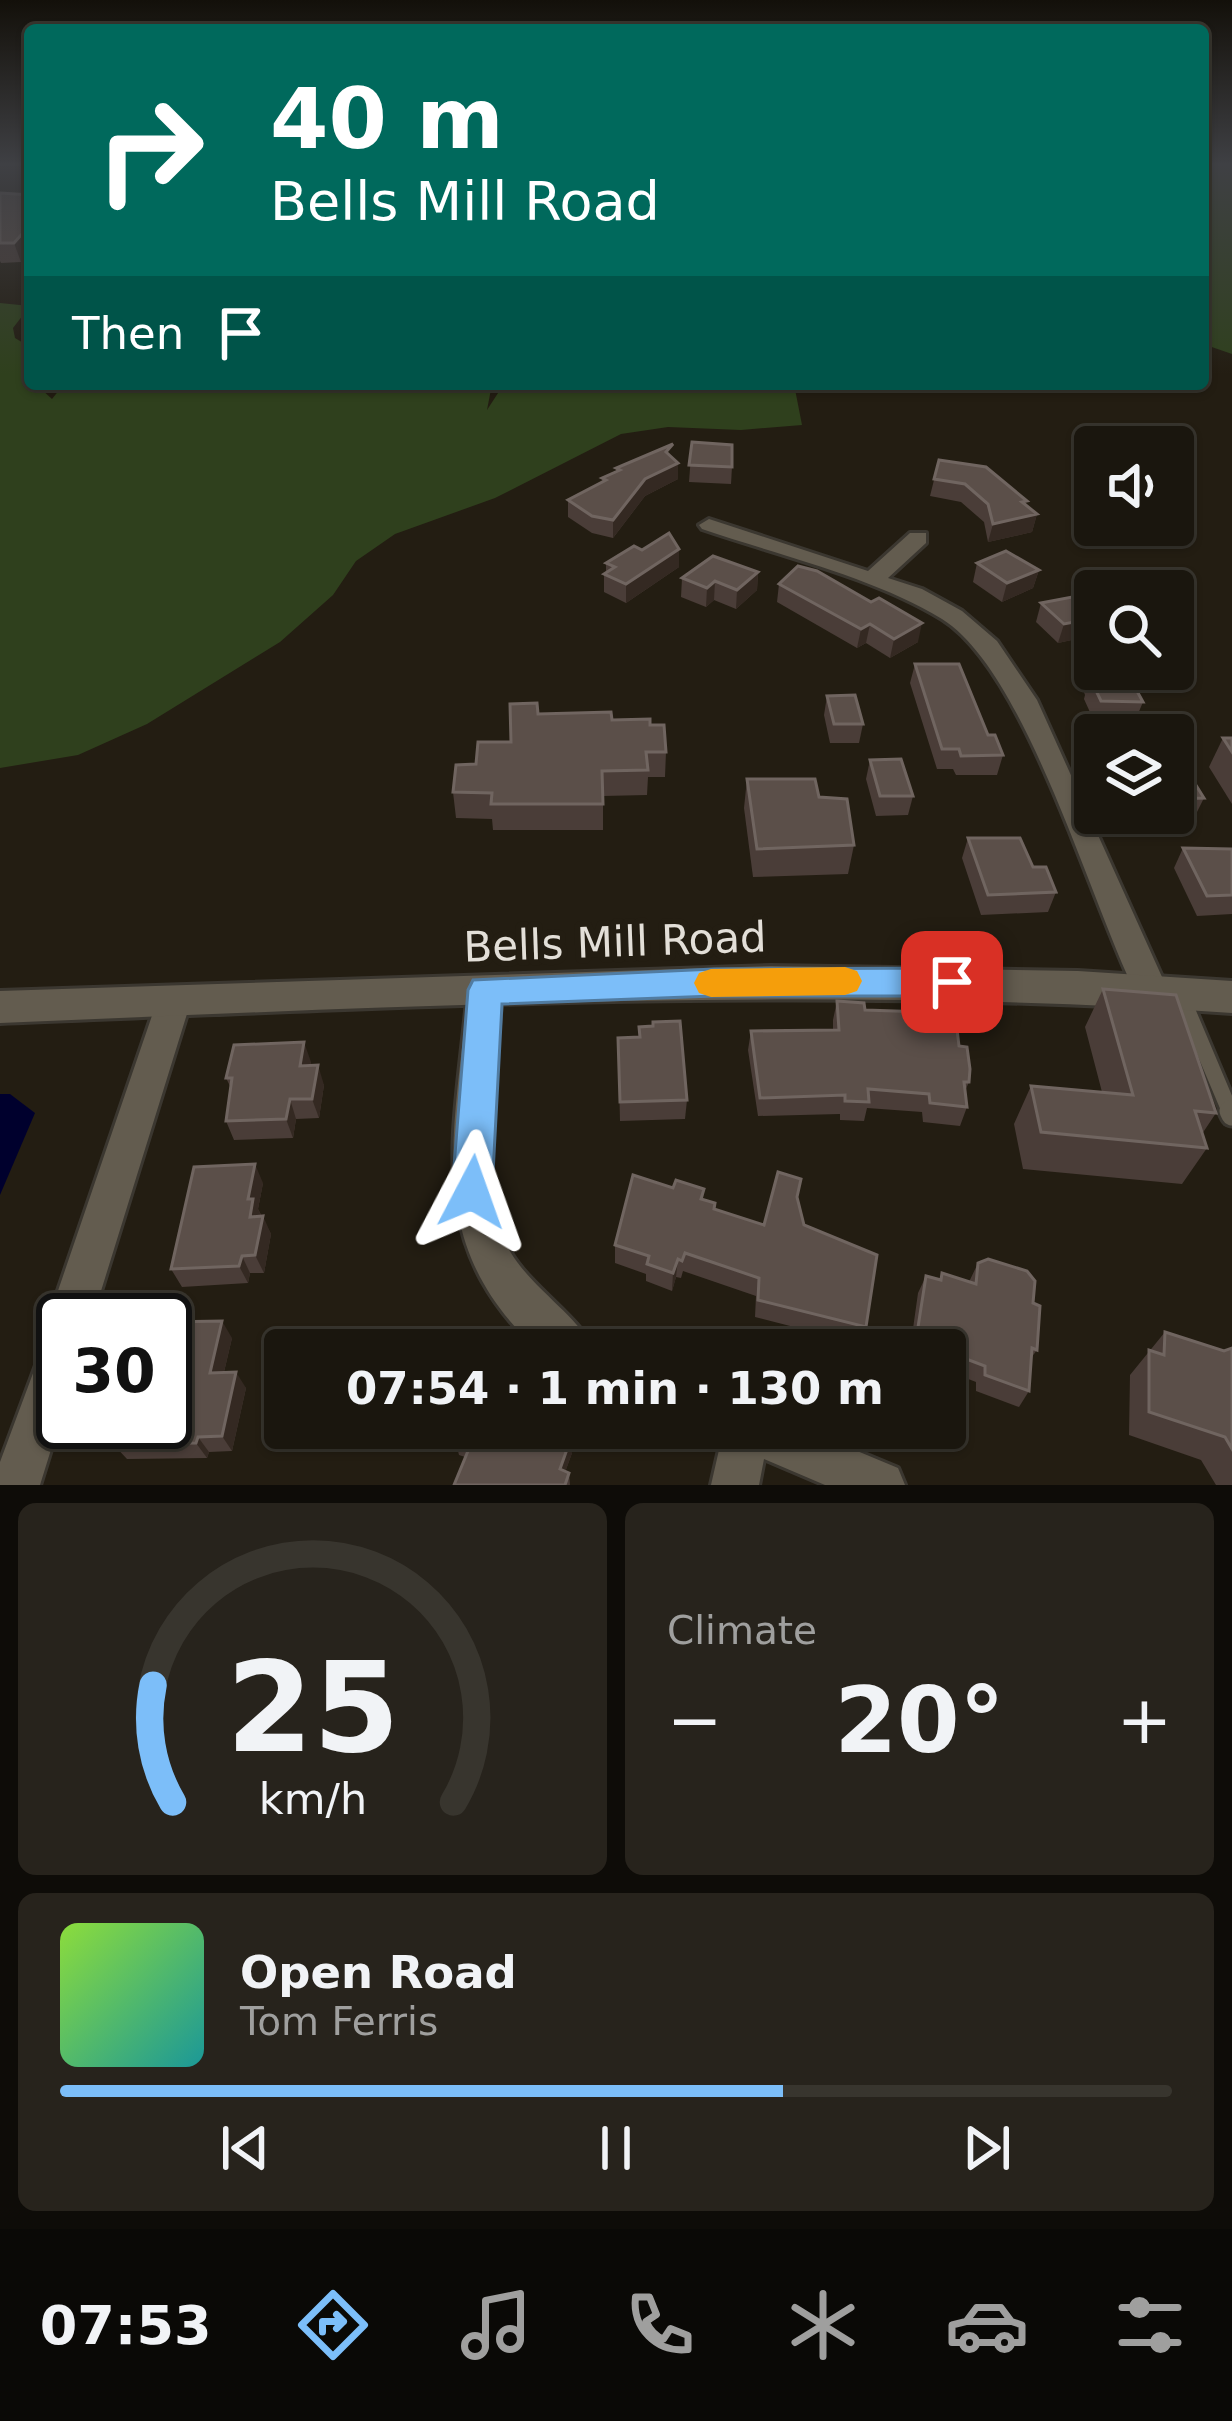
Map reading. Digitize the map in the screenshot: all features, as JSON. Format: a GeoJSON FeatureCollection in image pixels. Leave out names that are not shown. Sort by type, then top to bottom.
{"type":"FeatureCollection","features":[{"type":"Feature","properties":{"kind":"street"},"geometry":{"type":"LineString","coordinates":[[709,524],[873,579],[954,616],[985,641],[1008,670],[1165,991]]}},
{"type":"Feature","properties":{"kind":"street"},"geometry":{"type":"LineString","coordinates":[[873,579],[918,538]]}},
{"type":"Feature","properties":{"kind":"street","name":"Bells Mill Road"},"geometry":{"type":"LineString","coordinates":[[0,1007],[906,980],[1232,998]]}},
{"type":"Feature","properties":{"kind":"street"},"geometry":{"type":"LineString","coordinates":[[485,990],[472,1192],[482,1238],[512,1289],[551,1329]]}},
{"type":"Feature","properties":{"kind":"street"},"geometry":{"type":"LineString","coordinates":[[79,1293],[174,1001]]}},
{"type":"Feature","properties":{"kind":"street"},"geometry":{"type":"LineString","coordinates":[[16,1485],[36,1424]]}},
{"type":"Feature","properties":{"kind":"street"},"geometry":{"type":"LineString","coordinates":[[735,1485],[743,1449]]}},
{"type":"Feature","properties":{"kind":"street"},"geometry":{"type":"LineString","coordinates":[[796,1449],[881,1485]]}},
{"type":"Feature","properties":{"kind":"lane"},"geometry":{"type":"LineString","coordinates":[[1165,991],[1232,1115]]}},
{"type":"Feature","properties":{"kind":"green space"},"geometry":{"type":"Polygon","coordinates":[[[1209,235],[1232,235],[1232,354],[1209,346],[1209,235]]]}},
{"type":"Feature","properties":{"kind":"green space"},"geometry":{"type":"Polygon","coordinates":[[[0,303],[24,305],[24,314],[13,328],[15,338],[24,343],[24,390],[42,390],[52,399],[59,390],[491,390],[487,410],[500,390],[795,390],[802,425],[741,430],[668,427],[621,434],[495,498],[395,534],[356,561],[333,595],[280,642],[147,724],[78,755],[0,768],[0,303]]]}},
{"type":"Feature","properties":{"kind":"water"},"geometry":{"type":"Polygon","coordinates":[[[0,1094],[10,1094],[35,1113],[0,1195],[0,1094]]]}},
{"type":"Feature","properties":{"kind":"building"},"geometry":{"type":"Polygon","coordinates":[[[0,235],[21,235],[14,243],[0,243],[0,235]]]}},
{"type":"Feature","properties":{"kind":"building"},"geometry":{"type":"Polygon","coordinates":[[[692,442],[732,445],[732,467],[689,465],[692,442]]]}},
{"type":"Feature","properties":{"kind":"building"},"geometry":{"type":"Polygon","coordinates":[[[673,444],[666,452],[678,463],[645,479],[613,520],[592,516],[568,500],[620,470],[616,468],[673,444]]]}},
{"type":"Feature","properties":{"kind":"building"},"geometry":{"type":"Polygon","coordinates":[[[939,460],[986,467],[1037,514],[993,524],[988,504],[965,484],[934,479],[939,460]]]}},
{"type":"Feature","properties":{"kind":"building"},"geometry":{"type":"Polygon","coordinates":[[[669,533],[679,549],[626,584],[604,574],[615,567],[606,563],[634,546],[642,550],[669,533]]]}},
{"type":"Feature","properties":{"kind":"building"},"geometry":{"type":"Polygon","coordinates":[[[1006,551],[1039,570],[1007,583],[977,563],[1006,551]]]}},
{"type":"Feature","properties":{"kind":"building"},"geometry":{"type":"Polygon","coordinates":[[[713,556],[758,572],[737,590],[715,581],[707,588],[682,578],[713,556]]]}},
{"type":"Feature","properties":{"kind":"building"},"geometry":{"type":"Polygon","coordinates":[[[798,566],[817,571],[871,602],[879,598],[922,623],[894,639],[870,624],[861,629],[779,584],[798,566]]]}},
{"type":"Feature","properties":{"kind":"building"},"geometry":{"type":"Polygon","coordinates":[[[1072,597],[1074,622],[1064,624],[1041,603],[1072,597]]]}},
{"type":"Feature","properties":{"kind":"building"},"geometry":{"type":"Polygon","coordinates":[[[915,664],[959,664],[988,735],[995,735],[1003,755],[961,756],[959,749],[942,749],[915,664]]]}},
{"type":"Feature","properties":{"kind":"building"},"geometry":{"type":"Polygon","coordinates":[[[1096,690],[1136,690],[1143,702],[1101,701],[1096,690]]]}},
{"type":"Feature","properties":{"kind":"building"},"geometry":{"type":"Polygon","coordinates":[[[855,695],[863,724],[834,724],[827,696],[855,695]]]}},
{"type":"Feature","properties":{"kind":"building"},"geometry":{"type":"Polygon","coordinates":[[[537,703],[538,714],[611,712],[612,720],[650,719],[650,725],[664,725],[666,752],[646,752],[648,770],[602,771],[603,804],[491,804],[492,793],[453,792],[456,765],[476,764],[478,742],[511,742],[510,704],[537,703]]]}},
{"type":"Feature","properties":{"kind":"building"},"geometry":{"type":"Polygon","coordinates":[[[901,759],[913,796],[880,796],[870,760],[901,759]]]}},
{"type":"Feature","properties":{"kind":"building"},"geometry":{"type":"Polygon","coordinates":[[[747,779],[815,779],[819,797],[847,799],[854,845],[757,849],[747,779]]]}},
{"type":"Feature","properties":{"kind":"building"},"geometry":{"type":"Polygon","coordinates":[[[968,838],[1020,838],[1033,867],[1046,867],[1056,892],[988,895],[968,838]]]}},
{"type":"Feature","properties":{"kind":"building"},"geometry":{"type":"Polygon","coordinates":[[[1183,848],[1232,849],[1232,895],[1207,896],[1183,848]]]}},
{"type":"Feature","properties":{"kind":"building"},"geometry":{"type":"Polygon","coordinates":[[[1103,989],[1176,995],[1216,1113],[1195,1111],[1207,1148],[1041,1132],[1031,1086],[1133,1095],[1103,989]]]}},
{"type":"Feature","properties":{"kind":"building"},"geometry":{"type":"Polygon","coordinates":[[[837,1001],[864,1003],[865,1010],[955,1013],[959,1046],[967,1047],[970,1069],[969,1082],[964,1082],[967,1107],[930,1103],[929,1094],[868,1089],[869,1102],[845,1101],[845,1095],[760,1098],[751,1031],[839,1030],[837,1001]]]}},
{"type":"Feature","properties":{"kind":"building"},"geometry":{"type":"Polygon","coordinates":[[[680,1021],[687,1100],[620,1102],[618,1038],[640,1037],[639,1027],[653,1026],[653,1022],[680,1021]]]}},
{"type":"Feature","properties":{"kind":"building"},"geometry":{"type":"Polygon","coordinates":[[[304,1042],[300,1066],[318,1065],[312,1099],[290,1099],[286,1119],[226,1121],[232,1078],[226,1078],[234,1045],[304,1042]]]}},
{"type":"Feature","properties":{"kind":"building"},"geometry":{"type":"Polygon","coordinates":[[[255,1164],[248,1199],[253,1199],[250,1217],[263,1216],[255,1255],[242,1256],[239,1266],[171,1269],[194,1167],[255,1164]]]}},
{"type":"Feature","properties":{"kind":"building"},"geometry":{"type":"Polygon","coordinates":[[[778,1172],[801,1179],[797,1197],[804,1225],[877,1255],[866,1327],[758,1300],[759,1278],[685,1253],[673,1273],[647,1264],[649,1256],[615,1245],[633,1175],[673,1188],[676,1180],[704,1189],[701,1199],[715,1203],[714,1209],[764,1225],[778,1172]]]}},
{"type":"Feature","properties":{"kind":"building"},"geometry":{"type":"Polygon","coordinates":[[[988,1259],[1027,1271],[1035,1281],[1033,1303],[1040,1306],[1029,1391],[985,1375],[985,1366],[966,1359],[966,1329],[918,1329],[926,1276],[941,1280],[942,1273],[976,1284],[978,1263],[988,1259]]]}},
{"type":"Feature","properties":{"kind":"building"},"geometry":{"type":"Polygon","coordinates":[[[222,1321],[210,1373],[236,1372],[222,1436],[198,1437],[196,1443],[192,1443],[192,1322],[222,1321]]]}},
{"type":"Feature","properties":{"kind":"building"},"geometry":{"type":"Polygon","coordinates":[[[1165,1332],[1224,1351],[1232,1348],[1232,1449],[1225,1437],[1149,1412],[1149,1350],[1164,1355],[1165,1332]]]}},
{"type":"Feature","properties":{"kind":"building"},"geometry":{"type":"Polygon","coordinates":[[[469,1449],[567,1449],[560,1469],[569,1473],[565,1485],[454,1485],[469,1449]]]}},
{"type":"Feature","properties":{"kind":"slow traffic"},"geometry":{"type":"LineString","coordinates":[[711,983],[845,981]]}},
{"type":"Feature","properties":{"kind":"route"},"geometry":{"type":"LineString","coordinates":[[472,1192],[485,990],[714,982],[952,982]]}}]}
